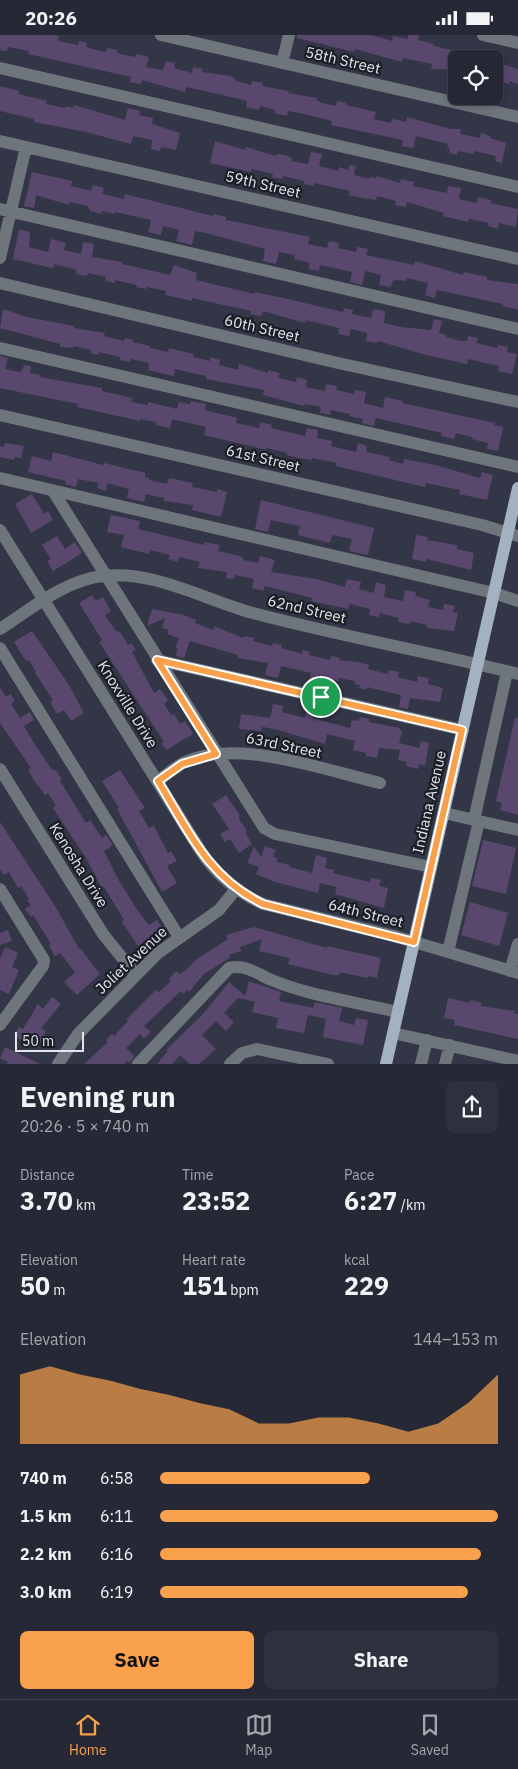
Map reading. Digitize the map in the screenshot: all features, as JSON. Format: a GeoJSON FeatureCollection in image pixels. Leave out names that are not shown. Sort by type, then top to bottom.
{"type":"FeatureCollection","features":[{"type":"Feature","properties":{"kind":"main road","name":"Indiana Avenue"},"geometry":{"type":"LineString","coordinates":[[386,1064],[494,593],[513,534],[518,489]]}},
{"type":"Feature","properties":{"kind":"street","name":"58th Street"},"geometry":{"type":"LineString","coordinates":[[161,35],[518,117]]}},
{"type":"Feature","properties":{"kind":"street"},"geometry":{"type":"LineString","coordinates":[[282,63],[289,35]]}},
{"type":"Feature","properties":{"kind":"street"},"geometry":{"type":"LineString","coordinates":[[483,35],[518,43]]}},
{"type":"Feature","properties":{"kind":"street"},"geometry":{"type":"LineString","coordinates":[[0,68],[518,187]]}},
{"type":"Feature","properties":{"kind":"street","name":"59th Street"},"geometry":{"type":"LineString","coordinates":[[0,141],[518,259]]}},
{"type":"Feature","properties":{"kind":"street"},"geometry":{"type":"LineString","coordinates":[[0,258],[5,211],[26,147]]}},
{"type":"Feature","properties":{"kind":"street"},"geometry":{"type":"LineString","coordinates":[[5,211],[518,329]]}},
{"type":"Feature","properties":{"kind":"street","name":"60th Street"},"geometry":{"type":"LineString","coordinates":[[0,283],[338,363],[518,402]]}},
{"type":"Feature","properties":{"kind":"street"},"geometry":{"type":"LineString","coordinates":[[0,347],[518,467]]}},
{"type":"Feature","properties":{"kind":"street","name":"61st Street"},"geometry":{"type":"LineString","coordinates":[[0,415],[482,525],[513,534]]}},
{"type":"Feature","properties":{"kind":"street"},"geometry":{"type":"LineString","coordinates":[[0,479],[494,593],[518,601]]}},
{"type":"Feature","properties":{"kind":"street"},"geometry":{"type":"LineString","coordinates":[[53,491],[157,660],[264,828],[270,831],[431,867]]}},
{"type":"Feature","properties":{"kind":"street","name":"Knoxville Drive"},"geometry":{"type":"LineString","coordinates":[[0,530],[212,867],[236,889]]}},
{"type":"Feature","properties":{"kind":"street","name":"62nd Street"},"geometry":{"type":"LineString","coordinates":[[0,629],[44,600],[90,578],[104,575],[121,575],[179,588],[251,613],[512,673]]}},
{"type":"Feature","properties":{"kind":"street"},"geometry":{"type":"LineString","coordinates":[[0,648],[179,937]]}},
{"type":"Feature","properties":{"kind":"street"},"geometry":{"type":"LineString","coordinates":[[157,660],[462,730]]}},
{"type":"Feature","properties":{"kind":"street"},"geometry":{"type":"LineString","coordinates":[[448,952],[512,673]]}},
{"type":"Feature","properties":{"kind":"street","name":"63rd Street"},"geometry":{"type":"LineString","coordinates":[[158,781],[182,764],[216,754],[240,752],[258,754],[380,783]]}},
{"type":"Feature","properties":{"kind":"street","name":"Kenosha Drive"},"geometry":{"type":"LineString","coordinates":[[0,769],[103,934],[136,975]]}},
{"type":"Feature","properties":{"kind":"street"},"geometry":{"type":"LineString","coordinates":[[444,813],[518,830]]}},
{"type":"Feature","properties":{"kind":"street"},"geometry":{"type":"LineString","coordinates":[[0,889],[44,960],[43,966],[0,1025]]}},
{"type":"Feature","properties":{"kind":"street","name":"Joliet Avenue"},"geometry":{"type":"LineString","coordinates":[[58,1064],[78,1034],[136,975],[179,937],[220,910],[236,889]]}},
{"type":"Feature","properties":{"kind":"street","name":"64th Street"},"geometry":{"type":"LineString","coordinates":[[236,889],[263,904],[414,942],[514,972]]}},
{"type":"Feature","properties":{"kind":"street"},"geometry":{"type":"LineString","coordinates":[[514,972],[518,944]]}},
{"type":"Feature","properties":{"kind":"street"},"geometry":{"type":"LineString","coordinates":[[138,1064],[229,968],[236,966],[246,968],[283,984],[398,1012]]}},
{"type":"Feature","properties":{"kind":"street"},"geometry":{"type":"LineString","coordinates":[[393,1033],[518,1061]]}},
{"type":"Feature","properties":{"kind":"street"},"geometry":{"type":"LineString","coordinates":[[421,1064],[427,1040]]}},
{"type":"Feature","properties":{"kind":"street"},"geometry":{"type":"LineString","coordinates":[[230,1064],[247,1045],[328,1064]]}},
{"type":"Feature","properties":{"kind":"street"},"geometry":{"type":"LineString","coordinates":[[445,1064],[450,1045]]}},
{"type":"Feature","properties":{"kind":"building"},"geometry":{"type":"Polygon","coordinates":[[[0,35],[59,36],[58,41],[78,45],[79,41],[87,43],[86,46],[92,49],[106,52],[107,48],[117,50],[117,53],[135,57],[136,54],[149,57],[146,67],[163,70],[166,61],[175,63],[174,68],[192,73],[193,67],[203,69],[202,72],[231,76],[237,81],[251,85],[252,81],[263,83],[262,86],[317,98],[316,100],[322,103],[336,106],[337,101],[346,103],[346,105],[376,112],[374,119],[391,123],[392,119],[406,122],[407,117],[451,129],[461,129],[460,134],[480,138],[481,133],[506,143],[502,163],[495,161],[496,156],[474,151],[473,154],[458,151],[457,155],[449,153],[448,144],[416,136],[413,148],[402,146],[403,140],[331,125],[332,121],[304,114],[288,111],[287,116],[274,113],[275,110],[260,106],[259,110],[246,107],[247,101],[218,94],[186,87],[185,92],[142,80],[141,84],[130,82],[131,77],[28,54],[29,51],[8,47],[7,51],[0,50],[0,35]]]}},
{"type":"Feature","properties":{"kind":"building"},"geometry":{"type":"Polygon","coordinates":[[[297,35],[371,35],[392,41],[393,36],[408,39],[408,35],[419,35],[418,40],[434,44],[433,46],[452,50],[448,50],[448,70],[431,69],[432,64],[403,58],[402,62],[355,49],[354,52],[297,38],[297,35]]]}},
{"type":"Feature","properties":{"kind":"building"},"geometry":{"type":"Polygon","coordinates":[[[503,64],[518,69],[518,84],[509,81],[509,84],[503,82],[503,64]]]}},
{"type":"Feature","properties":{"kind":"building"},"geometry":{"type":"Polygon","coordinates":[[[0,86],[19,91],[18,94],[47,101],[46,104],[65,108],[65,106],[73,108],[74,105],[125,120],[128,108],[140,111],[139,115],[153,118],[152,124],[180,133],[176,150],[161,147],[160,151],[151,149],[152,140],[133,136],[131,144],[86,132],[34,122],[34,119],[0,111],[0,86]]]}},
{"type":"Feature","properties":{"kind":"building"},"geometry":{"type":"Polygon","coordinates":[[[215,141],[245,150],[246,147],[276,156],[277,154],[285,155],[292,158],[291,161],[308,164],[311,152],[322,154],[319,166],[338,171],[339,167],[348,170],[349,165],[356,166],[354,175],[370,179],[370,177],[376,178],[377,176],[400,183],[401,179],[414,182],[413,186],[447,193],[448,186],[461,188],[459,199],[477,203],[478,197],[491,200],[490,203],[518,209],[516,227],[499,223],[498,229],[488,226],[489,223],[469,219],[468,222],[443,216],[444,213],[407,202],[406,207],[395,205],[396,201],[377,196],[376,200],[362,198],[349,195],[350,191],[314,183],[313,186],[304,184],[304,181],[283,176],[282,179],[272,177],[273,174],[252,169],[251,172],[210,163],[215,141]]]}},
{"type":"Feature","properties":{"kind":"building"},"geometry":{"type":"Polygon","coordinates":[[[32,172],[72,181],[71,186],[91,191],[93,185],[104,188],[102,194],[124,199],[125,194],[213,216],[213,214],[226,217],[226,220],[310,237],[308,244],[327,248],[329,241],[339,243],[338,248],[356,252],[357,247],[368,249],[366,255],[414,265],[415,261],[463,275],[464,272],[487,277],[487,280],[518,284],[518,310],[503,306],[503,304],[437,290],[435,298],[425,295],[428,283],[407,278],[406,281],[394,280],[390,287],[379,285],[381,275],[365,271],[362,285],[350,282],[352,272],[320,265],[319,271],[308,269],[310,263],[294,259],[295,255],[279,252],[276,264],[263,261],[265,249],[206,233],[195,231],[192,245],[176,241],[179,230],[163,226],[161,235],[148,232],[151,220],[115,212],[114,214],[102,211],[101,214],[90,211],[88,206],[70,202],[69,205],[36,195],[34,208],[24,206],[32,172]]]}},
{"type":"Feature","properties":{"kind":"building"},"geometry":{"type":"Polygon","coordinates":[[[19,229],[30,232],[29,247],[48,252],[51,239],[66,243],[64,250],[81,254],[83,242],[94,244],[92,257],[122,262],[122,264],[170,275],[174,265],[197,273],[196,280],[343,312],[344,308],[353,310],[352,314],[371,318],[373,309],[385,311],[384,323],[401,327],[431,330],[434,319],[442,321],[439,333],[447,335],[446,337],[467,341],[468,336],[478,338],[476,343],[497,348],[498,345],[508,347],[507,352],[517,354],[512,374],[498,371],[499,366],[468,359],[467,364],[426,355],[378,341],[377,343],[366,341],[367,333],[351,329],[349,336],[338,334],[339,328],[306,320],[305,323],[263,311],[261,316],[250,314],[251,311],[192,298],[192,301],[165,295],[166,291],[136,287],[137,285],[115,280],[115,283],[105,281],[106,277],[88,273],[87,276],[76,274],[77,270],[54,264],[53,268],[13,259],[19,229]]]}},
{"type":"Feature","properties":{"kind":"building"},"geometry":{"type":"Polygon","coordinates":[[[3,309],[27,317],[105,333],[104,336],[124,341],[125,338],[133,340],[133,342],[150,346],[150,348],[168,352],[169,348],[194,354],[193,357],[210,361],[210,357],[220,360],[219,365],[238,370],[239,364],[268,373],[268,370],[280,373],[278,378],[296,382],[297,377],[307,380],[306,387],[325,391],[326,384],[337,386],[336,390],[354,394],[355,390],[366,392],[364,403],[383,408],[385,397],[403,401],[402,403],[495,423],[494,425],[503,427],[498,451],[487,449],[488,443],[456,433],[454,439],[441,436],[442,433],[376,418],[374,426],[362,423],[363,419],[349,416],[350,414],[331,410],[330,415],[320,413],[321,407],[305,404],[304,406],[263,395],[264,390],[206,379],[206,376],[175,369],[174,376],[148,370],[149,363],[131,359],[130,362],[120,360],[120,357],[99,352],[98,355],[90,353],[91,350],[74,346],[73,348],[60,347],[60,344],[0,328],[3,309]]]}},
{"type":"Feature","properties":{"kind":"building"},"geometry":{"type":"Polygon","coordinates":[[[0,356],[8,358],[5,369],[19,372],[22,371],[24,365],[31,366],[30,373],[40,375],[39,377],[102,388],[102,391],[132,398],[131,402],[148,405],[148,402],[177,409],[179,402],[190,404],[191,401],[206,404],[205,410],[237,418],[236,423],[259,428],[260,422],[272,425],[271,428],[305,436],[307,428],[318,430],[317,438],[332,441],[331,446],[356,452],[358,443],[367,446],[366,452],[390,457],[389,460],[403,464],[404,459],[435,465],[480,478],[482,472],[493,475],[487,500],[459,494],[460,490],[426,483],[425,487],[336,466],[337,463],[312,458],[312,460],[298,458],[287,455],[287,453],[266,448],[266,450],[204,435],[206,427],[172,419],[170,428],[156,425],[156,422],[140,419],[140,421],[77,407],[78,404],[0,388],[0,356]]]}},
{"type":"Feature","properties":{"kind":"building"},"geometry":{"type":"Polygon","coordinates":[[[5,443],[24,446],[21,458],[15,457],[14,460],[0,457],[0,446],[4,447],[5,443]]]}},
{"type":"Feature","properties":{"kind":"building"},"geometry":{"type":"Polygon","coordinates":[[[53,452],[103,465],[104,463],[146,473],[145,477],[149,478],[149,480],[167,484],[169,478],[193,483],[192,487],[217,492],[217,489],[227,492],[221,517],[192,510],[193,505],[164,501],[164,498],[146,494],[144,502],[127,498],[129,489],[107,483],[106,491],[97,488],[99,483],[78,479],[76,487],[65,484],[66,481],[28,472],[32,456],[51,461],[53,452]]]}},
{"type":"Feature","properties":{"kind":"building"},"geometry":{"type":"Polygon","coordinates":[[[32,494],[44,514],[48,511],[53,520],[31,533],[15,504],[32,494]]]}},
{"type":"Feature","properties":{"kind":"building"},"geometry":{"type":"Polygon","coordinates":[[[261,500],[374,528],[368,555],[349,551],[352,539],[332,535],[330,543],[298,535],[300,526],[271,520],[268,532],[255,529],[261,500]]]}},
{"type":"Feature","properties":{"kind":"building"},"geometry":{"type":"Polygon","coordinates":[[[111,515],[140,521],[138,529],[204,545],[204,542],[220,545],[218,551],[243,557],[243,560],[258,563],[260,556],[275,560],[271,572],[316,579],[345,587],[347,579],[361,582],[359,589],[374,593],[376,582],[386,585],[384,597],[403,601],[405,590],[416,592],[415,596],[430,600],[428,607],[443,610],[444,604],[455,606],[453,612],[458,613],[454,631],[427,628],[427,625],[410,621],[409,624],[398,622],[399,618],[380,613],[379,617],[369,615],[370,609],[350,604],[348,609],[311,601],[312,598],[265,586],[263,591],[252,588],[254,579],[235,575],[234,579],[226,578],[227,572],[198,568],[200,562],[179,557],[178,562],[168,559],[170,555],[150,550],[149,554],[121,547],[124,535],[107,532],[111,515]]]}},
{"type":"Feature","properties":{"kind":"building"},"geometry":{"type":"Polygon","coordinates":[[[416,535],[428,537],[427,540],[457,545],[457,549],[474,553],[471,570],[427,559],[426,562],[412,559],[416,535]]]}},
{"type":"Feature","properties":{"kind":"building"},"geometry":{"type":"Polygon","coordinates":[[[57,536],[65,549],[75,542],[82,553],[53,571],[47,561],[51,559],[42,545],[57,536]]]}},
{"type":"Feature","properties":{"kind":"building"},"geometry":{"type":"Polygon","coordinates":[[[92,595],[96,601],[103,597],[111,611],[105,615],[115,630],[121,633],[128,645],[131,643],[136,650],[132,652],[154,693],[160,689],[168,700],[164,704],[172,716],[174,714],[180,724],[185,721],[193,734],[166,750],[161,743],[164,742],[99,642],[102,640],[79,603],[92,595]]]}},
{"type":"Feature","properties":{"kind":"building"},"geometry":{"type":"Polygon","coordinates":[[[152,609],[184,615],[196,620],[195,623],[213,630],[214,626],[243,638],[244,636],[254,638],[253,641],[272,646],[273,643],[282,645],[281,648],[302,654],[302,650],[310,652],[309,655],[330,660],[331,656],[340,658],[339,660],[359,662],[369,665],[368,669],[388,674],[389,670],[399,672],[398,677],[417,682],[418,676],[429,678],[428,684],[443,688],[440,702],[410,698],[408,709],[399,707],[401,695],[367,687],[366,690],[359,688],[360,685],[354,684],[355,681],[339,678],[338,681],[320,677],[319,682],[309,680],[311,673],[281,666],[278,678],[265,675],[268,663],[238,658],[238,655],[190,641],[184,658],[175,656],[178,649],[175,648],[179,638],[167,634],[169,630],[162,628],[165,618],[147,626],[152,609]]]}},
{"type":"Feature","properties":{"kind":"building"},"geometry":{"type":"Polygon","coordinates":[[[32,631],[69,685],[84,713],[71,721],[64,710],[57,714],[50,702],[53,700],[35,673],[29,660],[26,661],[14,642],[32,631]]]}},
{"type":"Feature","properties":{"kind":"building"},"geometry":{"type":"Polygon","coordinates":[[[0,687],[6,697],[11,694],[15,701],[11,704],[20,718],[30,712],[34,720],[24,726],[34,743],[52,770],[56,770],[62,780],[60,781],[86,823],[90,820],[102,838],[106,835],[113,845],[104,851],[118,879],[138,911],[149,925],[157,920],[163,929],[138,946],[122,922],[124,920],[104,887],[102,888],[86,858],[53,808],[56,806],[48,793],[45,795],[33,779],[28,770],[31,768],[0,723],[0,687]]]}},
{"type":"Feature","properties":{"kind":"building"},"geometry":{"type":"Polygon","coordinates":[[[308,703],[315,705],[312,718],[350,728],[352,720],[359,721],[360,717],[369,719],[369,722],[400,728],[402,731],[399,743],[419,748],[421,741],[429,743],[425,766],[419,764],[418,769],[406,766],[407,762],[398,760],[400,750],[379,748],[377,758],[366,756],[366,753],[353,750],[355,741],[327,734],[325,744],[275,729],[262,727],[261,731],[239,729],[241,714],[270,718],[273,704],[283,706],[282,712],[305,718],[308,703]]]}},
{"type":"Feature","properties":{"kind":"building"},"geometry":{"type":"Polygon","coordinates":[[[515,718],[518,718],[518,815],[500,810],[502,803],[496,801],[515,718]]]}},
{"type":"Feature","properties":{"kind":"building"},"geometry":{"type":"Polygon","coordinates":[[[120,770],[145,808],[139,811],[149,828],[154,826],[168,853],[171,851],[177,861],[167,866],[177,883],[162,892],[117,809],[119,808],[102,781],[120,770]]]}},
{"type":"Feature","properties":{"kind":"building"},"geometry":{"type":"Polygon","coordinates":[[[226,795],[239,814],[239,819],[247,831],[245,832],[252,844],[239,853],[230,839],[225,842],[220,834],[229,829],[212,804],[226,795]]]}},
{"type":"Feature","properties":{"kind":"building"},"geometry":{"type":"Polygon","coordinates":[[[0,822],[55,906],[79,949],[100,974],[77,995],[64,982],[75,972],[60,953],[55,956],[49,946],[51,944],[33,915],[31,917],[25,909],[31,905],[21,886],[18,888],[9,872],[4,875],[0,869],[0,822]]]}},
{"type":"Feature","properties":{"kind":"building"},"geometry":{"type":"Polygon","coordinates":[[[483,840],[516,848],[506,894],[472,886],[483,840]]]}},
{"type":"Feature","properties":{"kind":"building"},"geometry":{"type":"Polygon","coordinates":[[[254,846],[261,857],[265,846],[276,850],[273,857],[278,859],[276,862],[290,865],[289,867],[312,873],[316,855],[327,858],[325,868],[334,870],[333,873],[370,882],[371,878],[381,880],[379,886],[388,888],[384,908],[335,894],[337,887],[320,883],[318,893],[275,882],[256,874],[259,867],[247,863],[254,846]]]}},
{"type":"Feature","properties":{"kind":"building"},"geometry":{"type":"Polygon","coordinates":[[[470,902],[508,913],[499,946],[461,935],[470,902]]]}},
{"type":"Feature","properties":{"kind":"building"},"geometry":{"type":"Polygon","coordinates":[[[254,927],[327,948],[327,946],[381,958],[377,978],[368,976],[367,978],[340,972],[339,975],[333,975],[288,964],[290,958],[259,951],[262,939],[240,947],[241,951],[229,955],[231,957],[204,974],[189,992],[187,990],[184,994],[181,991],[144,1026],[151,1032],[144,1039],[140,1034],[126,1048],[134,1056],[130,1063],[128,1061],[124,1064],[84,1064],[108,1042],[106,1040],[112,1034],[114,1036],[128,1021],[126,1020],[156,990],[159,992],[171,981],[169,979],[176,971],[179,974],[185,971],[197,959],[228,939],[226,935],[254,927]]]}},
{"type":"Feature","properties":{"kind":"building"},"geometry":{"type":"Polygon","coordinates":[[[8,930],[12,941],[0,945],[0,933],[8,930]]]}},
{"type":"Feature","properties":{"kind":"building"},"geometry":{"type":"Polygon","coordinates":[[[5,947],[18,953],[12,967],[19,970],[9,994],[0,990],[0,959],[5,947]]]}},
{"type":"Feature","properties":{"kind":"building"},"geometry":{"type":"Polygon","coordinates":[[[249,981],[281,992],[279,1001],[313,1008],[315,1002],[342,1008],[339,1021],[354,1025],[356,1018],[368,1020],[363,1045],[323,1037],[326,1019],[308,1015],[304,1033],[276,1028],[278,1018],[252,1012],[255,1002],[238,998],[224,1013],[234,1022],[226,1031],[216,1021],[202,1035],[216,1049],[199,1064],[190,1064],[180,1055],[172,1064],[157,1064],[168,1051],[166,1050],[203,1014],[229,982],[245,996],[249,981]]]}},
{"type":"Feature","properties":{"kind":"building"},"geometry":{"type":"Polygon","coordinates":[[[52,997],[61,1004],[41,1028],[46,1031],[37,1048],[14,1036],[19,1027],[23,1029],[38,1004],[43,1009],[52,997]]]}},
{"type":"Feature","properties":{"kind":"building"},"geometry":{"type":"Polygon","coordinates":[[[448,998],[470,1003],[471,1000],[482,1003],[481,1006],[515,1011],[514,1013],[518,1014],[518,1039],[454,1025],[455,1020],[444,1018],[448,998]]]}},
{"type":"Feature","properties":{"kind":"building"},"geometry":{"type":"Polygon","coordinates":[[[5,1047],[40,1064],[7,1064],[8,1062],[0,1058],[5,1047]]]}},
{"type":"Feature","properties":{"kind":"route"},"geometry":{"type":"LineString","coordinates":[[157,660],[179,663],[321,697],[462,730],[414,942],[263,904],[248,897],[222,878],[212,867],[158,781],[182,764],[216,754],[157,660]]}}]}
